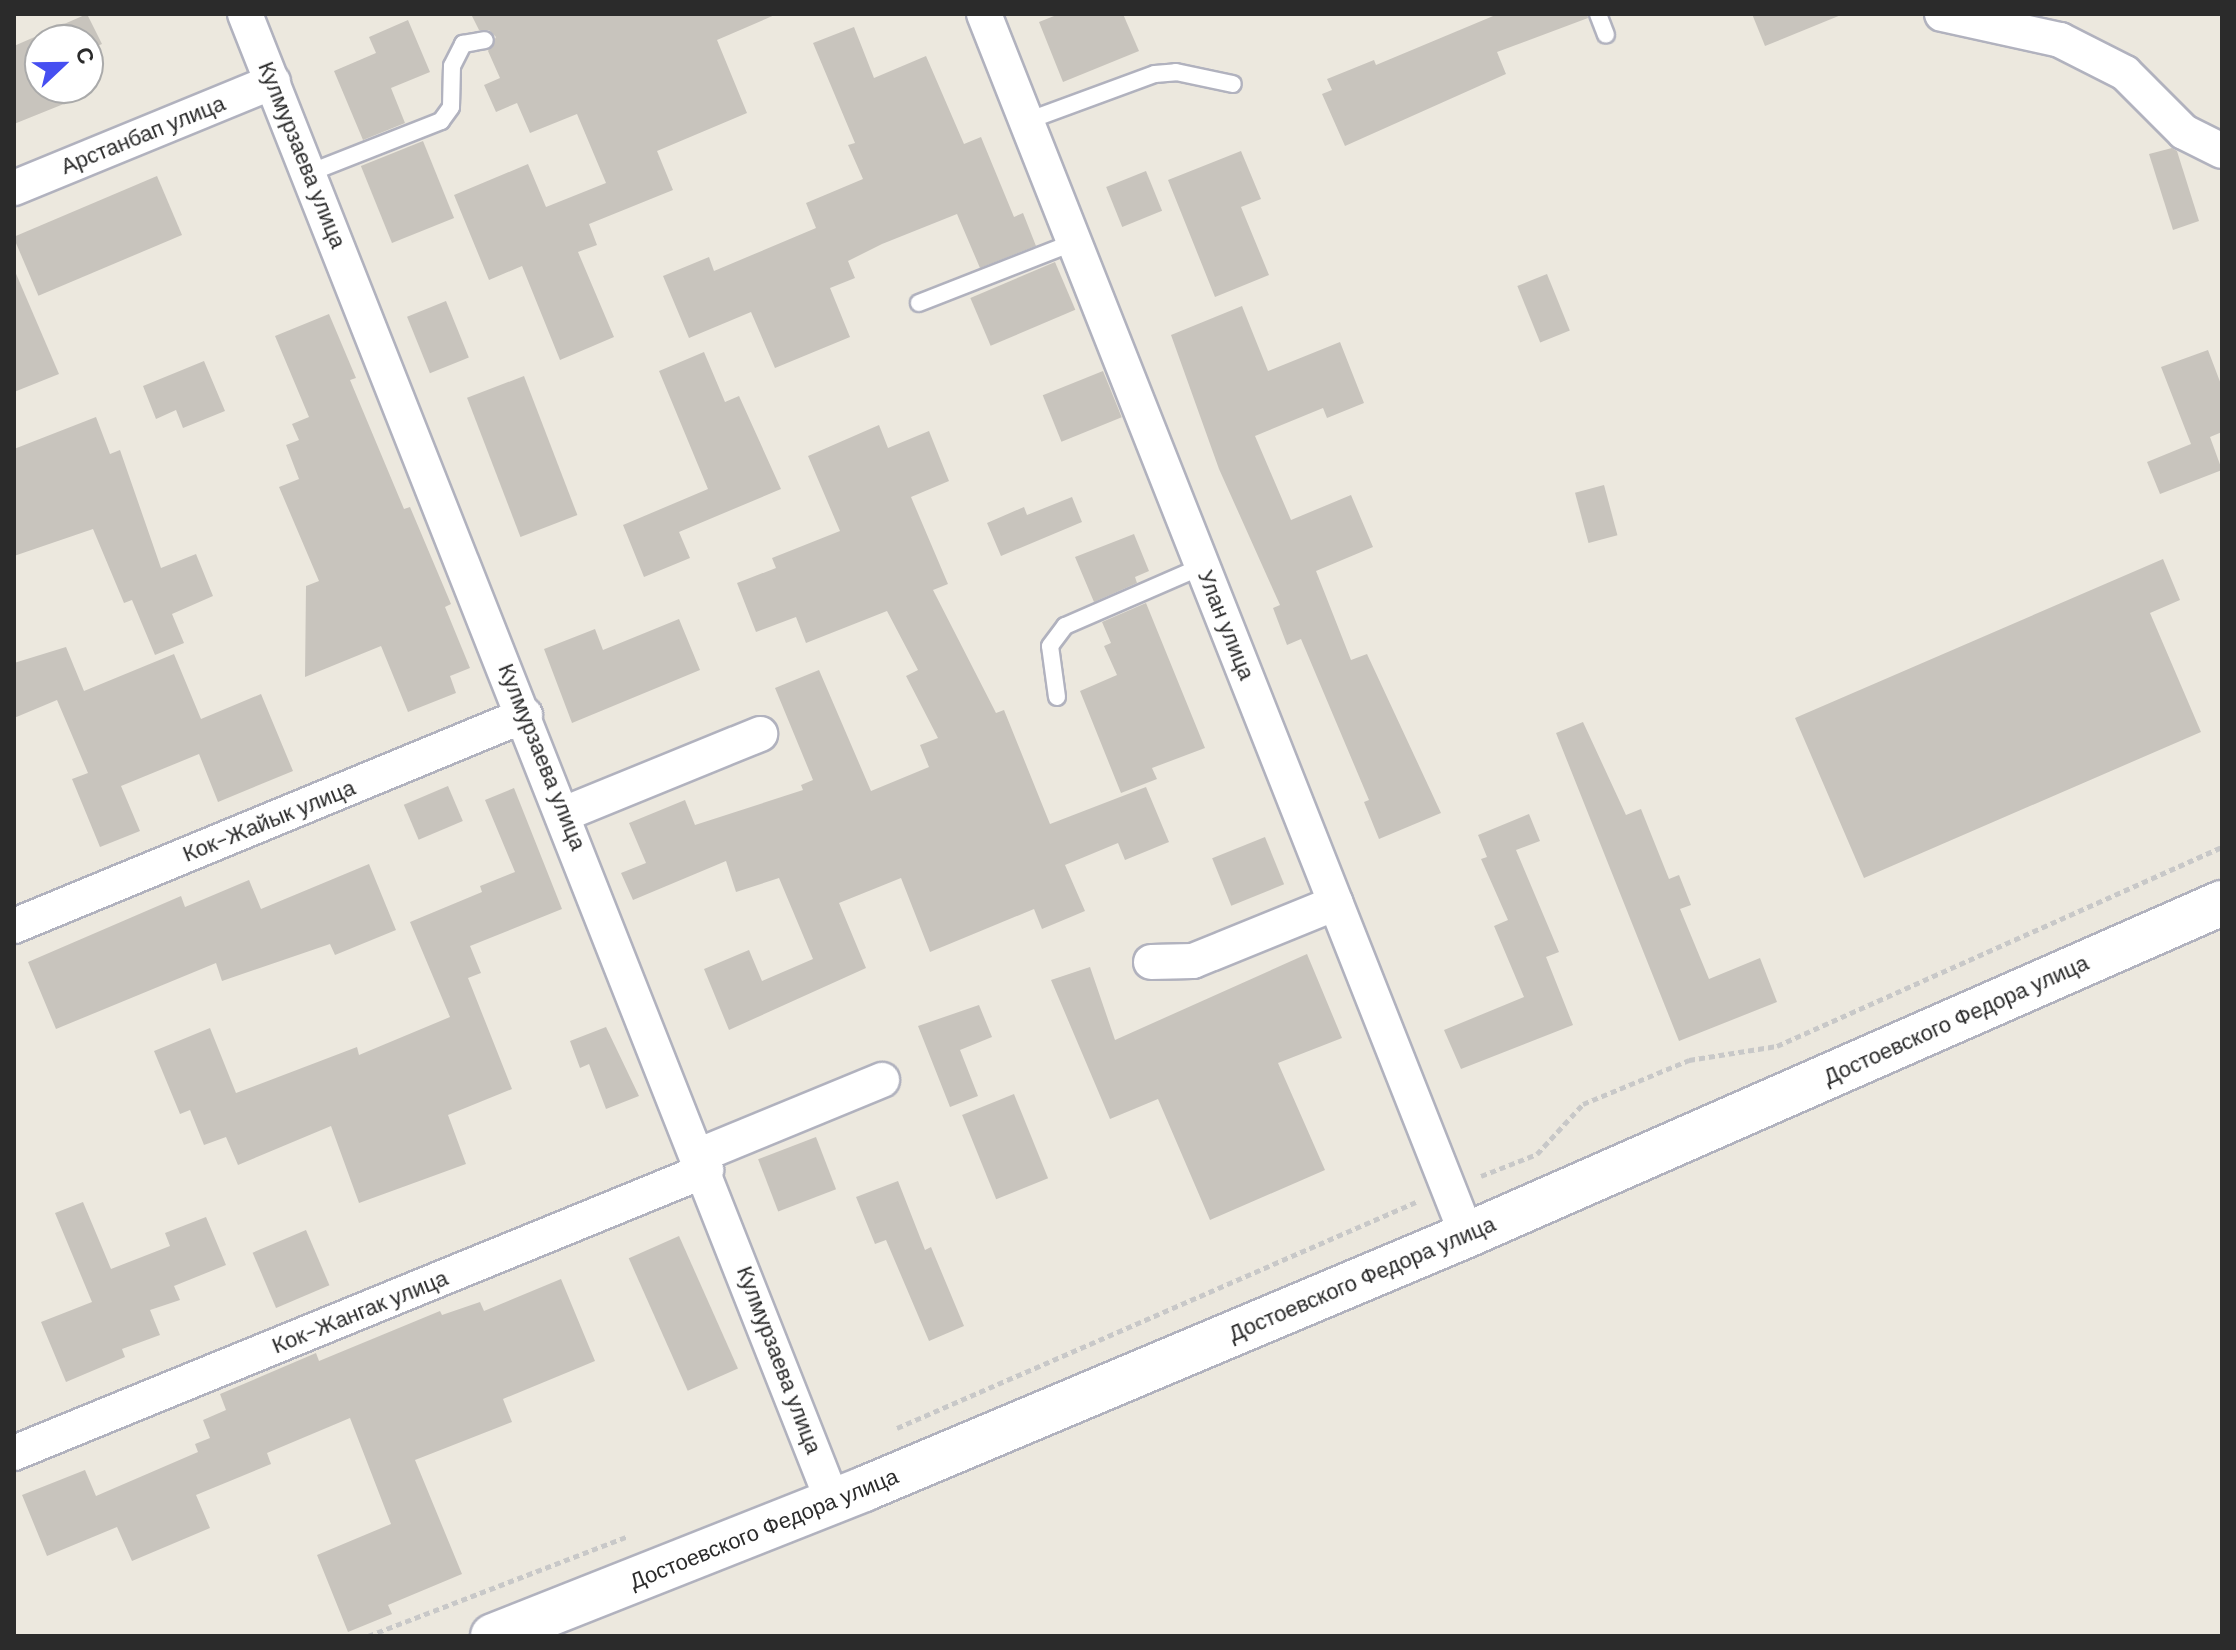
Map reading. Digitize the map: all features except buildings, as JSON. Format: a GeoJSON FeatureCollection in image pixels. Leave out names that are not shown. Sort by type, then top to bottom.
{"type":"FeatureCollection","features":[{"type":"Feature","properties":{"kind":"main road","name":"Достоевского Федора улица"},"geometry":{"type":"LineString","coordinates":[[493,1636],[833,1502],[1467,1235],[2222,903]]}},
{"type":"Feature","properties":{"kind":"street","name":"Кулмурзаева улица"},"geometry":{"type":"LineString","coordinates":[[245,14],[703,1162],[833,1502]]}},
{"type":"Feature","properties":{"kind":"street","name":"Улан улица"},"geometry":{"type":"LineString","coordinates":[[984,14],[1467,1235]]}},
{"type":"Feature","properties":{"kind":"street"},"geometry":{"type":"LineString","coordinates":[[1942,14],[2060,40],[2125,73],[2184,132],[2222,151]]}},
{"type":"Feature","properties":{"kind":"street","name":"Арстанбап улица"},"geometry":{"type":"LineString","coordinates":[[14,188],[273,82]]}},
{"type":"Feature","properties":{"kind":"street","name":"Кок-Жайык улица"},"geometry":{"type":"LineString","coordinates":[[14,926],[525,715]]}},
{"type":"Feature","properties":{"kind":"street"},"geometry":{"type":"LineString","coordinates":[[564,814],[760,734]]}},
{"type":"Feature","properties":{"kind":"street"},"geometry":{"type":"LineString","coordinates":[[1151,962],[1193,961],[1336,903]]}},
{"type":"Feature","properties":{"kind":"street","name":"Кок-Жангак улица"},"geometry":{"type":"LineString","coordinates":[[14,1453],[703,1162],[882,1080]]}},
{"type":"Feature","properties":{"kind":"lane"},"geometry":{"type":"LineString","coordinates":[[1598,14],[1606,35]]}},
{"type":"Feature","properties":{"kind":"lane"},"geometry":{"type":"LineString","coordinates":[[309,173],[441,121],[451,107],[452,66],[463,44],[485,40]]}},
{"type":"Feature","properties":{"kind":"lane"},"geometry":{"type":"LineString","coordinates":[[1027,121],[1155,74],[1176,72],[1233,84]]}},
{"type":"Feature","properties":{"kind":"lane"},"geometry":{"type":"LineString","coordinates":[[919,303],[1075,242]]}},
{"type":"Feature","properties":{"kind":"lane"},"geometry":{"type":"LineString","coordinates":[[1057,697],[1050,646],[1065,626],[1203,566]]}},
{"type":"Feature","properties":{"kind":"path"},"geometry":{"type":"LineString","coordinates":[[891,1430],[1448,1188],[1537,1154],[1583,1104],[1689,1060],[1777,1046],[2222,847]]}},
{"type":"Feature","properties":{"kind":"path"},"geometry":{"type":"LineString","coordinates":[[368,1636],[644,1529]]}}]}
